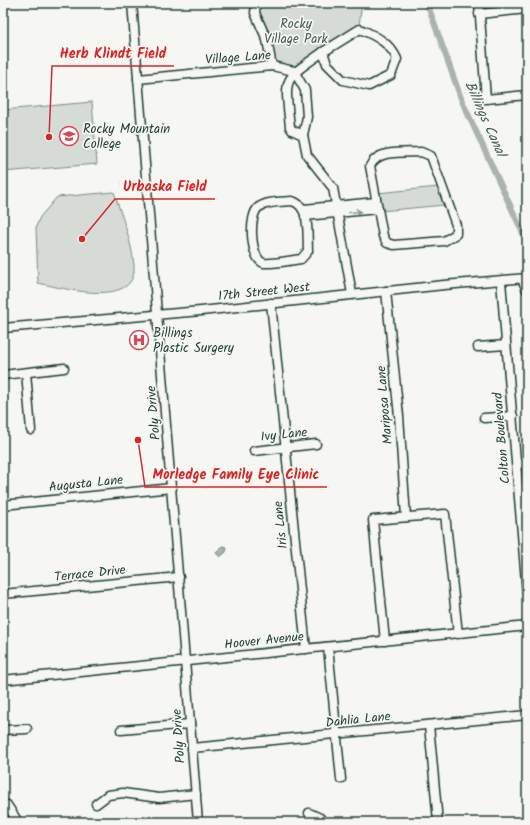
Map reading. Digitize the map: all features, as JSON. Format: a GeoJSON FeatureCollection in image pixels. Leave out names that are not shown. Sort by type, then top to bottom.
{"type":"FeatureCollection","features":[{"type":"Feature","properties":{"kind":"street","name":"Poly Drive"},"geometry":{"type":"LineString","coordinates":[[132,3],[198,822]]}},
{"type":"Feature","properties":{"kind":"street"},"geometry":{"type":"LineString","coordinates":[[256,3],[255,13],[267,40],[272,66]]}},
{"type":"Feature","properties":{"kind":"street"},"geometry":{"type":"LineString","coordinates":[[478,3],[486,99],[527,95]]}},
{"type":"Feature","properties":{"kind":"street"},"geometry":{"type":"LineString","coordinates":[[479,14],[527,9]]}},
{"type":"Feature","properties":{"kind":"street"},"geometry":{"type":"LineString","coordinates":[[303,135],[292,130],[290,127],[287,81],[294,71],[323,52],[360,29],[376,36],[392,49],[397,59],[391,75],[369,86],[343,80],[327,64],[323,52]]}},
{"type":"Feature","properties":{"kind":"street","name":"Village Lane"},"geometry":{"type":"LineString","coordinates":[[138,79],[272,66],[294,71]]}},
{"type":"Feature","properties":{"kind":"street"},"geometry":{"type":"LineString","coordinates":[[294,71],[305,90],[307,117],[303,135],[307,155],[333,188],[352,294]]}},
{"type":"Feature","properties":{"kind":"street"},"geometry":{"type":"LineString","coordinates":[[421,152],[431,156],[450,206],[456,225],[456,234],[444,241],[394,245],[387,242],[383,236],[377,206],[370,166],[373,159],[380,155],[421,152]]}},
{"type":"Feature","properties":{"kind":"street"},"geometry":{"type":"LineString","coordinates":[[292,202],[298,203],[305,212],[308,251],[301,259],[265,263],[258,260],[254,253],[252,218],[257,208],[266,204],[292,202]]}},
{"type":"Feature","properties":{"kind":"street"},"geometry":{"type":"LineString","coordinates":[[305,212],[377,206]]}},
{"type":"Feature","properties":{"kind":"street"},"geometry":{"type":"LineString","coordinates":[[525,279],[527,290]]}},
{"type":"Feature","properties":{"kind":"street","name":"17th Street West"},"geometry":{"type":"LineString","coordinates":[[3,328],[352,294],[525,279]]}},
{"type":"Feature","properties":{"kind":"street","name":"Colton Boulevard"},"geometry":{"type":"LineString","coordinates":[[501,281],[516,464],[525,546],[527,594]]}},
{"type":"Feature","properties":{"kind":"street","name":"Mariposa Lane"},"geometry":{"type":"LineString","coordinates":[[386,291],[399,416],[406,517]]}},
{"type":"Feature","properties":{"kind":"street","name":"Iris Lane"},"geometry":{"type":"LineString","coordinates":[[271,303],[306,648]]}},
{"type":"Feature","properties":{"kind":"street"},"geometry":{"type":"LineString","coordinates":[[478,347],[506,345]]}},
{"type":"Feature","properties":{"kind":"street"},"geometry":{"type":"LineString","coordinates":[[3,375],[64,368]]}},
{"type":"Feature","properties":{"kind":"street"},"geometry":{"type":"LineString","coordinates":[[26,373],[31,430]]}},
{"type":"Feature","properties":{"kind":"street"},"geometry":{"type":"LineString","coordinates":[[484,418],[513,416]]}},
{"type":"Feature","properties":{"kind":"street","name":"Ivy Lane"},"geometry":{"type":"LineString","coordinates":[[254,451],[316,444]]}},
{"type":"Feature","properties":{"kind":"street"},"geometry":{"type":"LineString","coordinates":[[516,464],[527,463]]}},
{"type":"Feature","properties":{"kind":"street","name":"Augusta Lane"},"geometry":{"type":"LineString","coordinates":[[3,504],[172,488]]}},
{"type":"Feature","properties":{"kind":"street"},"geometry":{"type":"LineString","coordinates":[[385,641],[373,520],[445,514],[458,634]]}},
{"type":"Feature","properties":{"kind":"street","name":"Terrace Drive"},"geometry":{"type":"LineString","coordinates":[[3,594],[179,577]]}},
{"type":"Feature","properties":{"kind":"street","name":"Hoover Avenue"},"geometry":{"type":"LineString","coordinates":[[3,680],[527,626]]}},
{"type":"Feature","properties":{"kind":"street"},"geometry":{"type":"LineString","coordinates":[[328,647],[341,779]]}},
{"type":"Feature","properties":{"kind":"street","name":"Dahlia Lane"},"geometry":{"type":"LineString","coordinates":[[192,748],[527,715]]}},
{"type":"Feature","properties":{"kind":"street"},"geometry":{"type":"LineString","coordinates":[[121,730],[190,724]]}},
{"type":"Feature","properties":{"kind":"street"},"geometry":{"type":"LineString","coordinates":[[429,725],[438,822]]}},
{"type":"Feature","properties":{"kind":"street"},"geometry":{"type":"LineString","coordinates":[[3,730],[28,729]]}},
{"type":"Feature","properties":{"kind":"street"},"geometry":{"type":"LineString","coordinates":[[96,804],[108,795],[123,793],[159,798],[196,794]]}},
{"type":"Feature","properties":{"kind":"street"},"geometry":{"type":"LineString","coordinates":[[8,806],[18,822]]}},
{"type":"Feature","properties":{"kind":"street"},"geometry":{"type":"LineString","coordinates":[[309,813],[320,818],[320,822]]}},
{"type":"Feature","properties":{"kind":"green space","name":"Rocky Village Park"},"geometry":{"type":"Polygon","coordinates":[[[259,3],[362,3],[359,25],[315,53],[297,67],[274,61],[259,15],[259,3]]]}},
{"type":"Feature","properties":{"kind":"green space"},"geometry":{"type":"Polygon","coordinates":[[[92,102],[97,164],[3,172],[3,110],[92,102]]]}},
{"type":"Feature","properties":{"kind":"green space"},"geometry":{"type":"Polygon","coordinates":[[[438,187],[444,205],[381,211],[377,193],[438,187]]]}},
{"type":"Feature","properties":{"kind":"green space"},"geometry":{"type":"Polygon","coordinates":[[[114,192],[131,247],[134,266],[132,279],[124,288],[111,292],[80,291],[38,283],[36,227],[40,217],[57,197],[114,192]]]}},
{"type":"Feature","properties":{"kind":"shaded area"},"geometry":{"type":"Polygon","coordinates":[[[222,546],[227,547],[226,552],[220,557],[216,553],[222,546]]]}},
{"type":"Feature","properties":{"kind":"waterway","name":"Billings Canal"},"geometry":{"type":"LineString","coordinates":[[427,3],[462,101],[527,242]]}},
{"type":"Feature","properties":{"kind":"place","name":"Rocky Mountain College"},"geometry":{"type":"Point","coordinates":[69,136]}},
{"type":"Feature","properties":{"kind":"place","name":"Herb Klindt Field"},"geometry":{"type":"Point","coordinates":[49,137]}},
{"type":"Feature","properties":{"kind":"place","name":"Urbaska Field"},"geometry":{"type":"Point","coordinates":[82,239]}},
{"type":"Feature","properties":{"kind":"place","name":"Billings Plastic Surgery"},"geometry":{"type":"Point","coordinates":[139,340]}},
{"type":"Feature","properties":{"kind":"place","name":"Morledge Family Eye Clinic"},"geometry":{"type":"Point","coordinates":[138,440]}}]}
